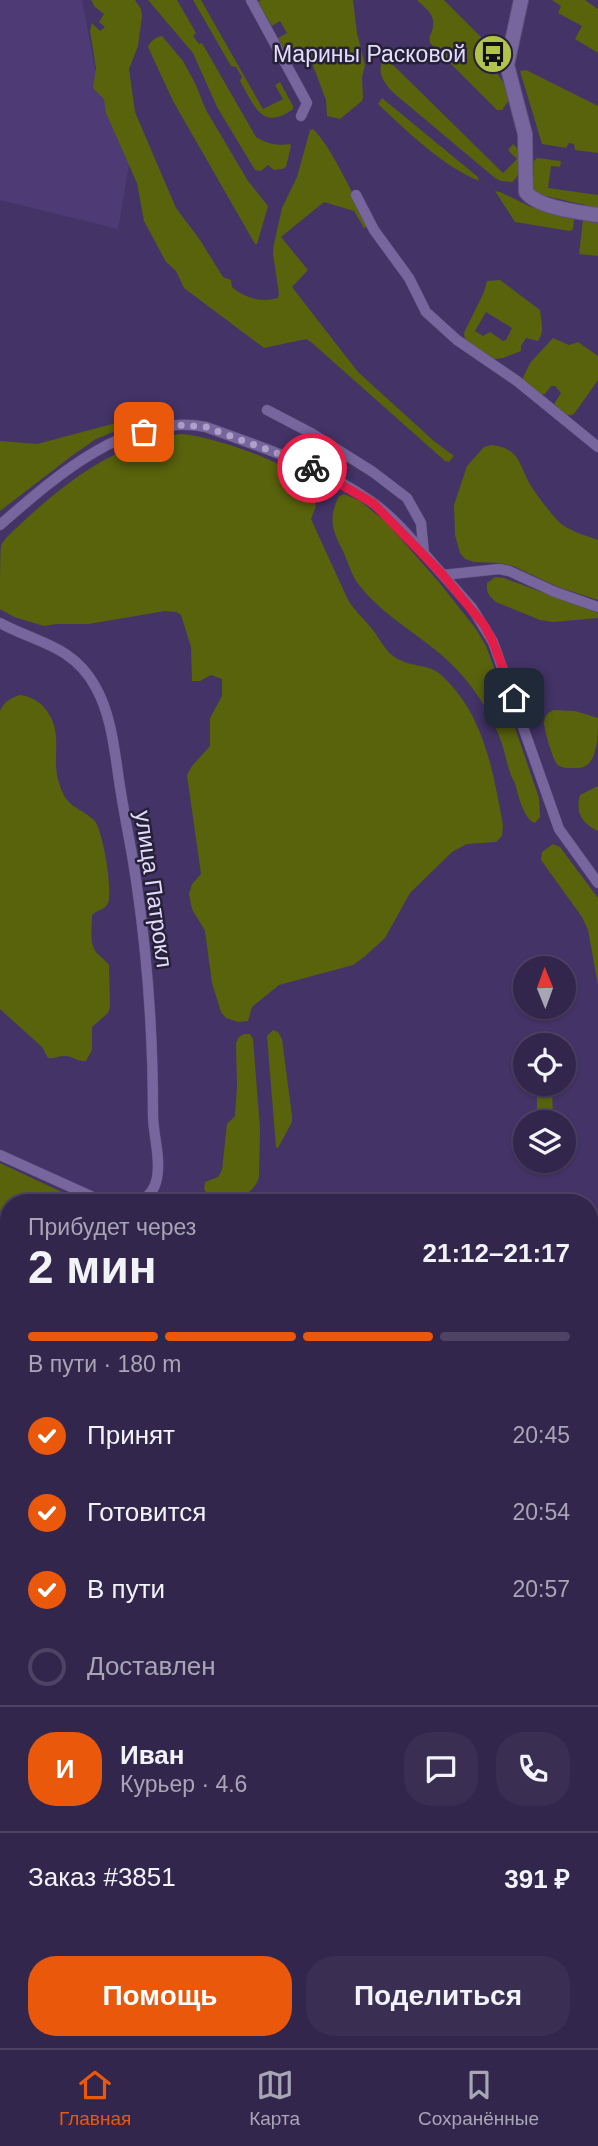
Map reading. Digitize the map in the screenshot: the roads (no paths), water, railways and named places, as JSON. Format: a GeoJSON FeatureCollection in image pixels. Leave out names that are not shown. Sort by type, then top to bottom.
{"type":"FeatureCollection","features":[{"type":"Feature","properties":{"kind":"street"},"geometry":{"type":"LineString","coordinates":[[250,0],[307,103],[301,116]]}},
{"type":"Feature","properties":{"kind":"street"},"geometry":{"type":"LineString","coordinates":[[521,0],[507,65],[525,134],[525,188],[529,197],[543,204],[598,215]]}},
{"type":"Feature","properties":{"kind":"street"},"geometry":{"type":"LineString","coordinates":[[356,195],[374,230],[409,278],[426,312],[457,340],[517,381],[598,447]]}},
{"type":"Feature","properties":{"kind":"street"},"geometry":{"type":"LineString","coordinates":[[267,410],[311,433],[373,472],[411,502],[421,523],[424,554]]}},
{"type":"Feature","properties":{"kind":"street"},"geometry":{"type":"LineString","coordinates":[[0,525],[79,460],[100,448],[159,428],[192,425],[206,427],[301,462],[340,483],[373,503],[424,554],[472,608],[493,642],[559,829],[598,883]]}},
{"type":"Feature","properties":{"kind":"street"},"geometry":{"type":"LineString","coordinates":[[443,575],[499,569],[509,571],[555,592],[598,607]]}},
{"type":"Feature","properties":{"kind":"street","name":"улица Патрокл"},"geometry":{"type":"LineString","coordinates":[[4,625],[56,647],[75,660],[94,685],[107,716],[137,888],[149,1001],[158,1176],[150,1194]]}},
{"type":"Feature","properties":{"kind":"street"},"geometry":{"type":"LineString","coordinates":[[0,1155],[86,1194]]}},
{"type":"Feature","properties":{"kind":"place","name":"Марины Расковой"},"geometry":{"type":"Point","coordinates":[493,54]}}]}
